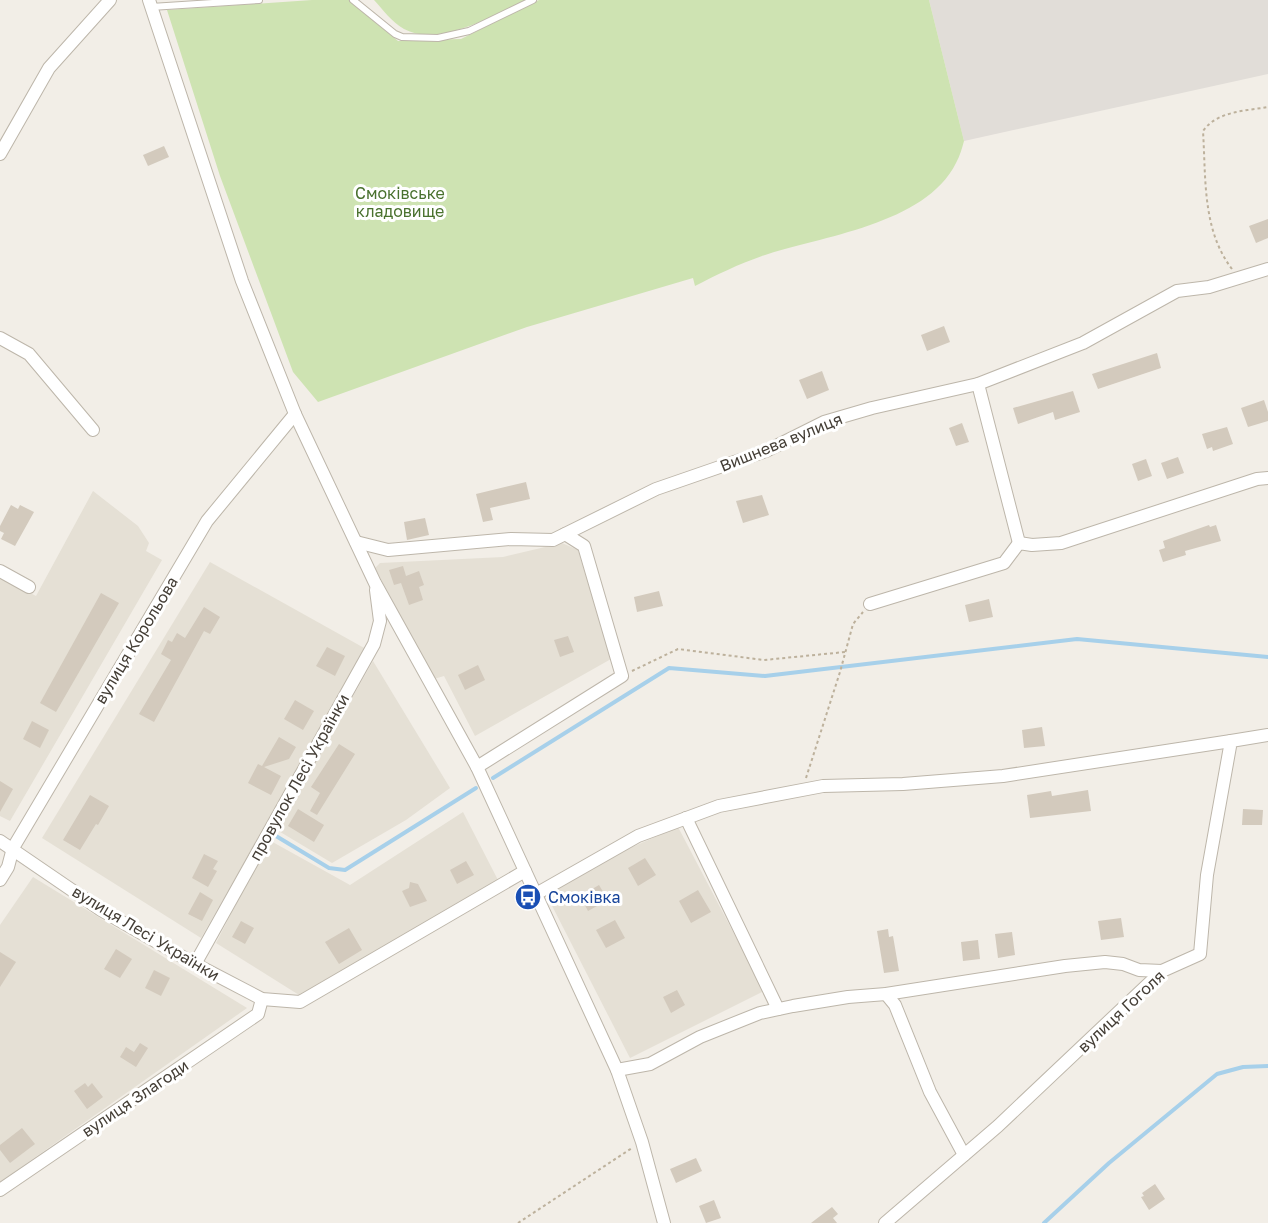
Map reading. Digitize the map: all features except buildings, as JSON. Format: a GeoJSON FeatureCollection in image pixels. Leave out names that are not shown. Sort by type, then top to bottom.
{"type":"FeatureCollection","features":[{"type":"Feature","properties":{"kind":"street"},"geometry":{"type":"LineString","coordinates":[[0,154],[49,68],[110,0]]}},
{"type":"Feature","properties":{"kind":"street"},"geometry":{"type":"LineString","coordinates":[[150,3],[242,281],[295,414],[375,583],[477,767],[617,1070],[642,1142],[664,1223]]}},
{"type":"Feature","properties":{"kind":"street","name":"Вишнева вулиця"},"geometry":{"type":"LineString","coordinates":[[356,542],[388,550],[511,539],[553,540],[656,489],[766,451],[824,422],[872,408],[978,384],[1083,343],[1177,291],[1209,287],[1268,269]]}},
{"type":"Feature","properties":{"kind":"street"},"geometry":{"type":"LineString","coordinates":[[0,338],[29,354],[93,430]]}},
{"type":"Feature","properties":{"kind":"street"},"geometry":{"type":"LineString","coordinates":[[978,384],[1019,543]]}},
{"type":"Feature","properties":{"kind":"street","name":"вулиця Корольова"},"geometry":{"type":"LineString","coordinates":[[0,880],[8,867],[13,848],[207,521],[295,414]]}},
{"type":"Feature","properties":{"kind":"street"},"geometry":{"type":"LineString","coordinates":[[1019,543],[1032,545],[1060,543],[1257,479],[1268,478]]}},
{"type":"Feature","properties":{"kind":"street"},"geometry":{"type":"LineString","coordinates":[[477,767],[622,676],[584,546],[566,534]]}},
{"type":"Feature","properties":{"kind":"street"},"geometry":{"type":"LineString","coordinates":[[870,604],[1004,563],[1019,543]]}},
{"type":"Feature","properties":{"kind":"street"},"geometry":{"type":"LineString","coordinates":[[0,571],[29,587]]}},
{"type":"Feature","properties":{"kind":"street","name":"провулок Лесі Українки"},"geometry":{"type":"LineString","coordinates":[[195,964],[374,644],[380,621],[375,583]]}},
{"type":"Feature","properties":{"kind":"street"},"geometry":{"type":"LineString","coordinates":[[536,894],[638,836],[719,806],[823,786],[903,784],[1003,776],[1268,735]]}},
{"type":"Feature","properties":{"kind":"street","name":"вулиця Гоголя"},"geometry":{"type":"LineString","coordinates":[[885,1223],[998,1126],[1161,971],[1200,954],[1207,874],[1231,741]]}},
{"type":"Feature","properties":{"kind":"street"},"geometry":{"type":"LineString","coordinates":[[686,818],[778,1009]]}},
{"type":"Feature","properties":{"kind":"street","name":"вулиця Лесі Українки"},"geometry":{"type":"LineString","coordinates":[[0,841],[101,910],[195,964],[262,999],[300,1002],[525,871]]}},
{"type":"Feature","properties":{"kind":"street"},"geometry":{"type":"LineString","coordinates":[[617,1070],[650,1064],[700,1037],[760,1013],[778,1009],[1085,964],[1123,964],[1139,970],[1161,971]]}},
{"type":"Feature","properties":{"kind":"street"},"geometry":{"type":"LineString","coordinates":[[886,994],[895,1005],[930,1092],[964,1155]]}},
{"type":"Feature","properties":{"kind":"street","name":"вулиця Злагоди"},"geometry":{"type":"LineString","coordinates":[[0,1190],[258,1014],[262,999]]}},
{"type":"Feature","properties":{"kind":"lane"},"geometry":{"type":"LineString","coordinates":[[150,3],[259,0]]}},
{"type":"Feature","properties":{"kind":"lane"},"geometry":{"type":"LineString","coordinates":[[353,0],[395,34],[402,37],[438,38],[469,31],[533,0]]}},
{"type":"Feature","properties":{"kind":"path"},"geometry":{"type":"LineString","coordinates":[[1238,278],[1221,255],[1207,206],[1203,131],[1210,121],[1224,115],[1268,107]]}},
{"type":"Feature","properties":{"kind":"path"},"geometry":{"type":"LineString","coordinates":[[803,789],[844,659],[852,624],[870,604]]}},
{"type":"Feature","properties":{"kind":"path"},"geometry":{"type":"LineString","coordinates":[[622,676],[678,649],[764,660],[845,652]]}},
{"type":"Feature","properties":{"kind":"path"},"geometry":{"type":"LineString","coordinates":[[518,1223],[642,1142]]}},
{"type":"Feature","properties":{"kind":"shaded area"},"geometry":{"type":"Polygon","coordinates":[[[929,0],[1268,0],[1268,74],[964,141],[929,0]]]}},
{"type":"Feature","properties":{"kind":"shaded area"},"geometry":{"type":"Polygon","coordinates":[[[93,491],[138,526],[149,543],[146,551],[162,560],[10,821],[0,816],[0,577],[36,596],[93,491]]]}},
{"type":"Feature","properties":{"kind":"shaded area"},"geometry":{"type":"Polygon","coordinates":[[[562,543],[578,550],[611,659],[475,736],[444,676],[434,679],[375,568],[380,563],[503,557],[562,543]]]}},
{"type":"Feature","properties":{"kind":"shaded area"},"geometry":{"type":"Polygon","coordinates":[[[210,562],[366,649],[201,938],[42,838],[210,562]]]}},
{"type":"Feature","properties":{"kind":"shaded area"},"geometry":{"type":"Polygon","coordinates":[[[373,661],[450,788],[406,820],[332,863],[277,830],[373,661]]]}},
{"type":"Feature","properties":{"kind":"shaded area"},"geometry":{"type":"Polygon","coordinates":[[[463,812],[499,882],[299,995],[216,943],[269,840],[350,885],[463,812]]]}},
{"type":"Feature","properties":{"kind":"shaded area"},"geometry":{"type":"Polygon","coordinates":[[[678,827],[764,991],[630,1058],[546,894],[614,855],[678,827]]]}},
{"type":"Feature","properties":{"kind":"shaded area"},"geometry":{"type":"Polygon","coordinates":[[[33,877],[247,1008],[0,1182],[0,925],[33,877]]]}},
{"type":"Feature","properties":{"kind":"green space","name":"Смоківське кладовище"},"geometry":{"type":"Polygon","coordinates":[[[312,0],[349,0],[398,41],[461,39],[539,0],[929,0],[964,141],[956,163],[941,184],[921,201],[870,225],[762,256],[695,286],[693,278],[527,327],[318,402],[293,372],[220,176],[167,10],[312,0]]]}},
{"type":"Feature","properties":{"kind":"green space"},"geometry":{"type":"Polygon","coordinates":[[[374,0],[526,0],[483,21],[433,35],[418,34],[404,29],[391,19],[374,0]]]}},
{"type":"Feature","properties":{"kind":"waterway"},"geometry":{"type":"LineString","coordinates":[[493,778],[669,668],[765,676],[1077,639],[1268,657]]}},
{"type":"Feature","properties":{"kind":"waterway"},"geometry":{"type":"LineString","coordinates":[[276,836],[329,868],[345,870],[476,788]]}},
{"type":"Feature","properties":{"kind":"waterway"},"geometry":{"type":"LineString","coordinates":[[1044,1223],[1109,1163],[1217,1074],[1243,1067],[1268,1066]]}},
{"type":"Feature","properties":{"kind":"place","name":"Смоківка"},"geometry":{"type":"Point","coordinates":[528,897]}}]}
